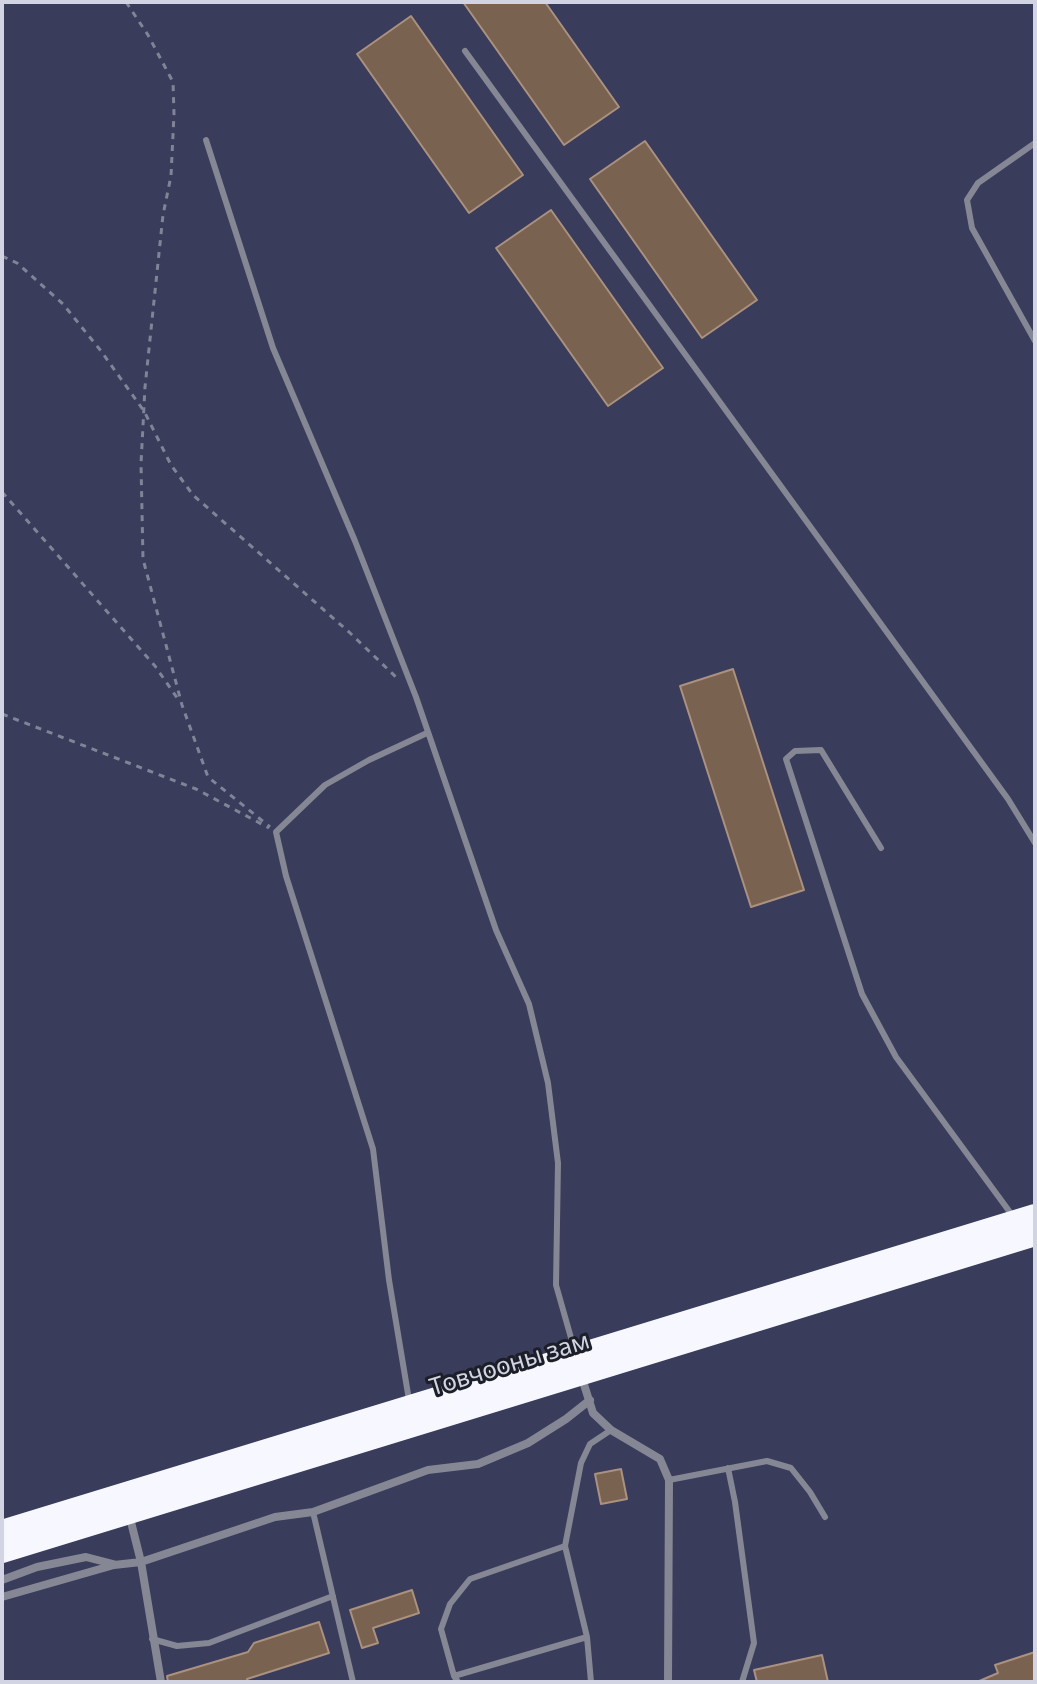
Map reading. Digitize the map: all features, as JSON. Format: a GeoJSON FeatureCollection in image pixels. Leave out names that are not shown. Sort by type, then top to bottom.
{"type":"FeatureCollection","features":[{"type":"Feature","properties":{"kind":"highway","name":"Товчооны зам"},"geometry":{"type":"LineString","coordinates":[[2,1551],[578,1364],[1029,1224]]}},
{"type":"Feature","properties":{"kind":"highway","name":"Товчооны зам"},"geometry":{"type":"LineString","coordinates":[[2,1532],[410,1406],[578,1364]]}},
{"type":"Feature","properties":{"kind":"street"},"geometry":{"type":"LineString","coordinates":[[578,1364],[593,1413],[611,1430],[660,1459],[669,1480],[668,1682]]}},
{"type":"Feature","properties":{"kind":"street"},"geometry":{"type":"LineString","coordinates":[[2,1597],[114,1565],[141,1562],[275,1517],[313,1512],[428,1470],[478,1464],[528,1443],[590,1400]]}},
{"type":"Feature","properties":{"kind":"street"},"geometry":{"type":"LineString","coordinates":[[129,1512],[141,1562],[161,1682]]}},
{"type":"Feature","properties":{"kind":"street"},"geometry":{"type":"LineString","coordinates":[[2,1580],[37,1567],[86,1557],[114,1565]]}},
{"type":"Feature","properties":{"kind":"lane"},"geometry":{"type":"LineString","coordinates":[[465,51],[999,786],[1035,843]]}},
{"type":"Feature","properties":{"kind":"lane"},"geometry":{"type":"LineString","coordinates":[[206,140],[273,348],[355,541],[416,697],[496,930],[529,1004],[548,1083],[558,1163],[556,1285],[578,1364]]}},
{"type":"Feature","properties":{"kind":"lane"},"geometry":{"type":"LineString","coordinates":[[1035,143],[978,183],[967,200],[972,228],[1035,341]]}},
{"type":"Feature","properties":{"kind":"lane"},"geometry":{"type":"LineString","coordinates":[[410,1406],[389,1280],[373,1149],[286,876],[276,832],[325,785],[427,733]]}},
{"type":"Feature","properties":{"kind":"lane"},"geometry":{"type":"LineString","coordinates":[[881,848],[821,750],[795,751],[786,759],[862,994],[896,1057],[1029,1224]]}},
{"type":"Feature","properties":{"kind":"lane"},"geometry":{"type":"LineString","coordinates":[[591,1682],[587,1637],[565,1546],[581,1463],[590,1444],[611,1430]]}},
{"type":"Feature","properties":{"kind":"lane"},"geometry":{"type":"LineString","coordinates":[[669,1480],[767,1461],[791,1468],[825,1517]]}},
{"type":"Feature","properties":{"kind":"lane"},"geometry":{"type":"LineString","coordinates":[[728,1468],[754,1643],[742,1682]]}},
{"type":"Feature","properties":{"kind":"lane"},"geometry":{"type":"LineString","coordinates":[[313,1512],[353,1682]]}},
{"type":"Feature","properties":{"kind":"lane"},"geometry":{"type":"LineString","coordinates":[[565,1546],[470,1579],[450,1604],[441,1629],[456,1679],[587,1637]]}},
{"type":"Feature","properties":{"kind":"lane"},"geometry":{"type":"LineString","coordinates":[[152,1639],[177,1646],[209,1643],[333,1596]]}},
{"type":"Feature","properties":{"kind":"path"},"geometry":{"type":"LineString","coordinates":[[126,2],[173,82],[174,114],[171,176],[163,215],[144,411],[143,559],[182,705],[208,777],[276,832]]}},
{"type":"Feature","properties":{"kind":"path"},"geometry":{"type":"LineString","coordinates":[[2,256],[17,263],[63,304],[144,411],[171,465],[193,495],[349,632],[416,697]]}},
{"type":"Feature","properties":{"kind":"path"},"geometry":{"type":"LineString","coordinates":[[2,492],[155,666],[182,705]]}},
{"type":"Feature","properties":{"kind":"path"},"geometry":{"type":"LineString","coordinates":[[2,714],[196,789],[276,832]]}},
{"type":"Feature","properties":{"kind":"shaded area"},"geometry":{"type":"Polygon","coordinates":[[[2,2],[1035,2],[1035,1682],[2,1682],[2,2]]]}},
{"type":"Feature","properties":{"kind":"building"},"geometry":{"type":"Polygon","coordinates":[[[463,2],[545,2],[619,107],[564,145],[463,2]]]}},
{"type":"Feature","properties":{"kind":"building"},"geometry":{"type":"Polygon","coordinates":[[[411,16],[523,175],[469,213],[357,54],[411,16]]]}},
{"type":"Feature","properties":{"kind":"building"},"geometry":{"type":"Polygon","coordinates":[[[645,141],[757,300],[702,338],[590,179],[645,141]]]}},
{"type":"Feature","properties":{"kind":"building"},"geometry":{"type":"Polygon","coordinates":[[[551,210],[663,368],[608,406],[496,248],[551,210]]]}},
{"type":"Feature","properties":{"kind":"building"},"geometry":{"type":"Polygon","coordinates":[[[733,669],[804,890],[751,907],[680,686],[733,669]]]}},
{"type":"Feature","properties":{"kind":"building"},"geometry":{"type":"Polygon","coordinates":[[[621,1469],[627,1499],[601,1504],[595,1474],[621,1469]]]}},
{"type":"Feature","properties":{"kind":"building"},"geometry":{"type":"Polygon","coordinates":[[[412,1590],[419,1613],[373,1628],[378,1643],[362,1648],[350,1610],[412,1590]]]}},
{"type":"Feature","properties":{"kind":"building"},"geometry":{"type":"Polygon","coordinates":[[[319,1622],[329,1653],[247,1679],[248,1682],[168,1682],[167,1676],[248,1652],[254,1643],[319,1622]]]}},
{"type":"Feature","properties":{"kind":"building"},"geometry":{"type":"Polygon","coordinates":[[[1035,1652],[1035,1682],[977,1682],[998,1673],[995,1665],[1035,1652]]]}},
{"type":"Feature","properties":{"kind":"building"},"geometry":{"type":"Polygon","coordinates":[[[822,1655],[828,1682],[757,1682],[754,1670],[822,1655]]]}}]}
